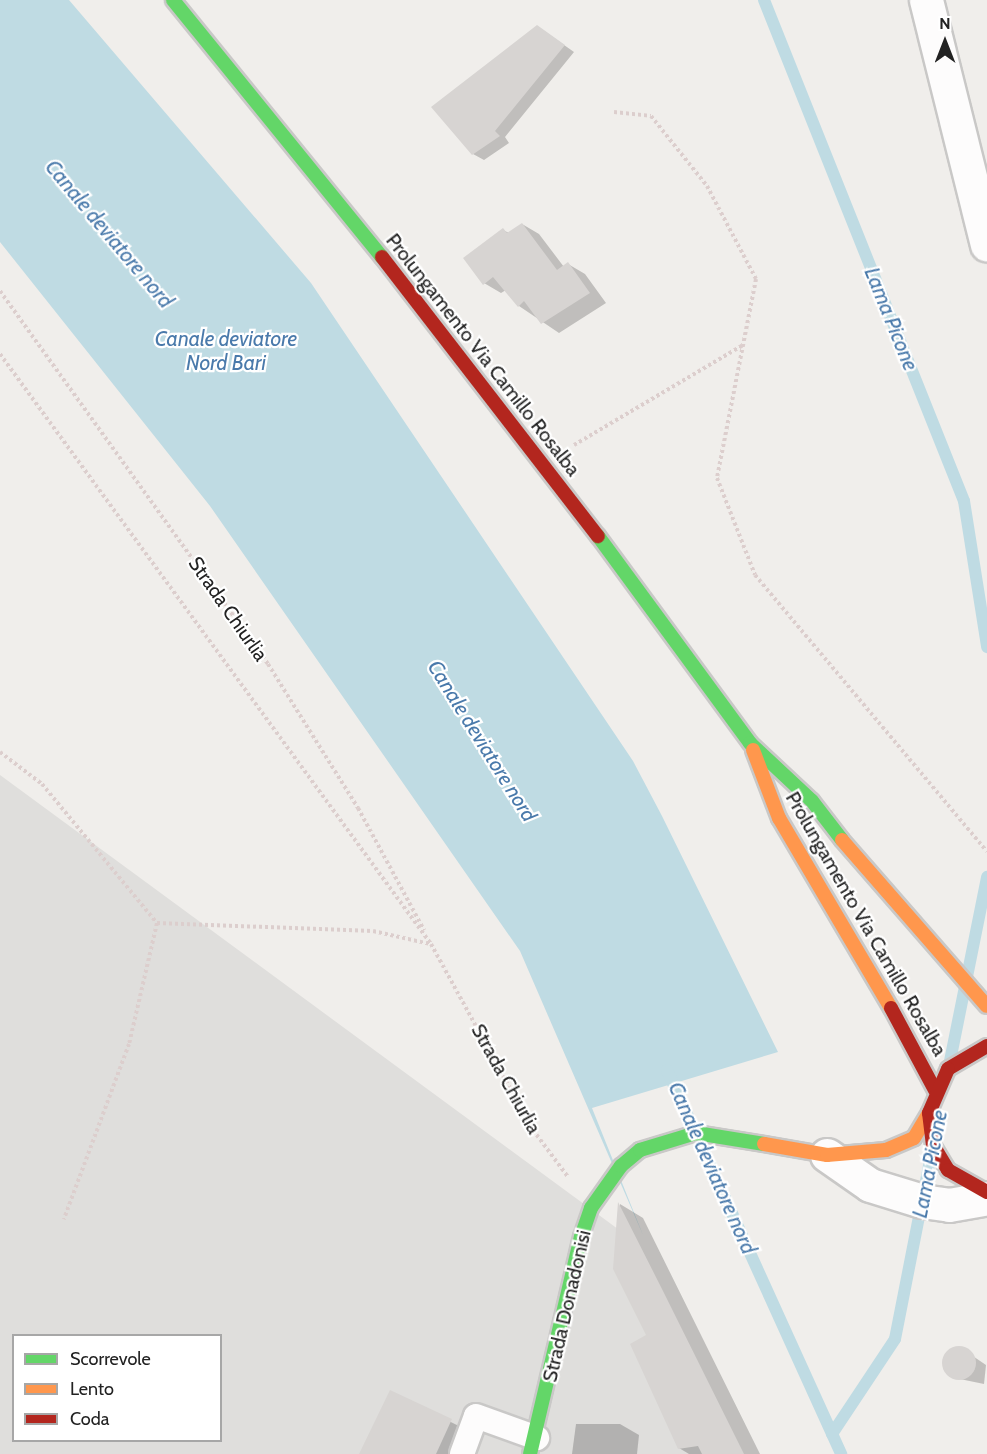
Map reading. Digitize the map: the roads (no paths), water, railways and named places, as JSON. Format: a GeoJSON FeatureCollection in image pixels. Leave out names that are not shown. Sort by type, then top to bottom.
{"type":"FeatureCollection","features":[{"type":"Feature","properties":{"kind":"street","name":"Prolungamento Via Camillo Rosalba"},"geometry":{"type":"LineString","coordinates":[[173,0],[399,277],[750,743],[812,801],[875,884],[987,1006]]}},
{"type":"Feature","properties":{"kind":"street"},"geometry":{"type":"LineString","coordinates":[[926,0],[987,244]]}},
{"type":"Feature","properties":{"kind":"street","name":"Prolungamento Via Camillo Rosalba"},"geometry":{"type":"LineString","coordinates":[[750,743],[779,818],[847,927],[935,1090]]}},
{"type":"Feature","properties":{"kind":"street"},"geometry":{"type":"LineString","coordinates":[[987,1046],[948,1069],[935,1090],[929,1113],[933,1145],[948,1170],[987,1192]]}},
{"type":"Feature","properties":{"kind":"street","name":"Strada Donadonisi"},"geometry":{"type":"LineString","coordinates":[[533,1446],[591,1208],[640,1150],[696,1133],[827,1155],[886,1150],[914,1138],[929,1113]]}},
{"type":"Feature","properties":{"kind":"street","name":"Strada Donadonisi"},"geometry":{"type":"LineString","coordinates":[[827,1155],[870,1185],[921,1201],[950,1205],[987,1198]]}},
{"type":"Feature","properties":{"kind":"lane"},"geometry":{"type":"LineString","coordinates":[[462,1454],[476,1416],[533,1446]]}},
{"type":"Feature","properties":{"kind":"water","name":"Canale deviatore Nord Bari"},"geometry":{"type":"Polygon","coordinates":[[[0,0],[69,0],[311,283],[633,761],[662,816],[778,1052],[592,1108],[643,1235],[520,951],[210,506],[0,242],[0,0]]]}},
{"type":"Feature","properties":{"kind":"waterway","name":"Lama Picone"},"geometry":{"type":"LineString","coordinates":[[764,0],[964,501],[987,647]]}},
{"type":"Feature","properties":{"kind":"waterway","name":"Lama Picone"},"geometry":{"type":"LineString","coordinates":[[950,1061],[987,877]]}},
{"type":"Feature","properties":{"kind":"waterway","name":"Canale deviatore nord"},"geometry":{"type":"LineString","coordinates":[[667,1070],[841,1454]]}},
{"type":"Feature","properties":{"kind":"waterway","name":"Lama Picone"},"geometry":{"type":"LineString","coordinates":[[832,1434],[895,1339],[931,1155]]}}]}
